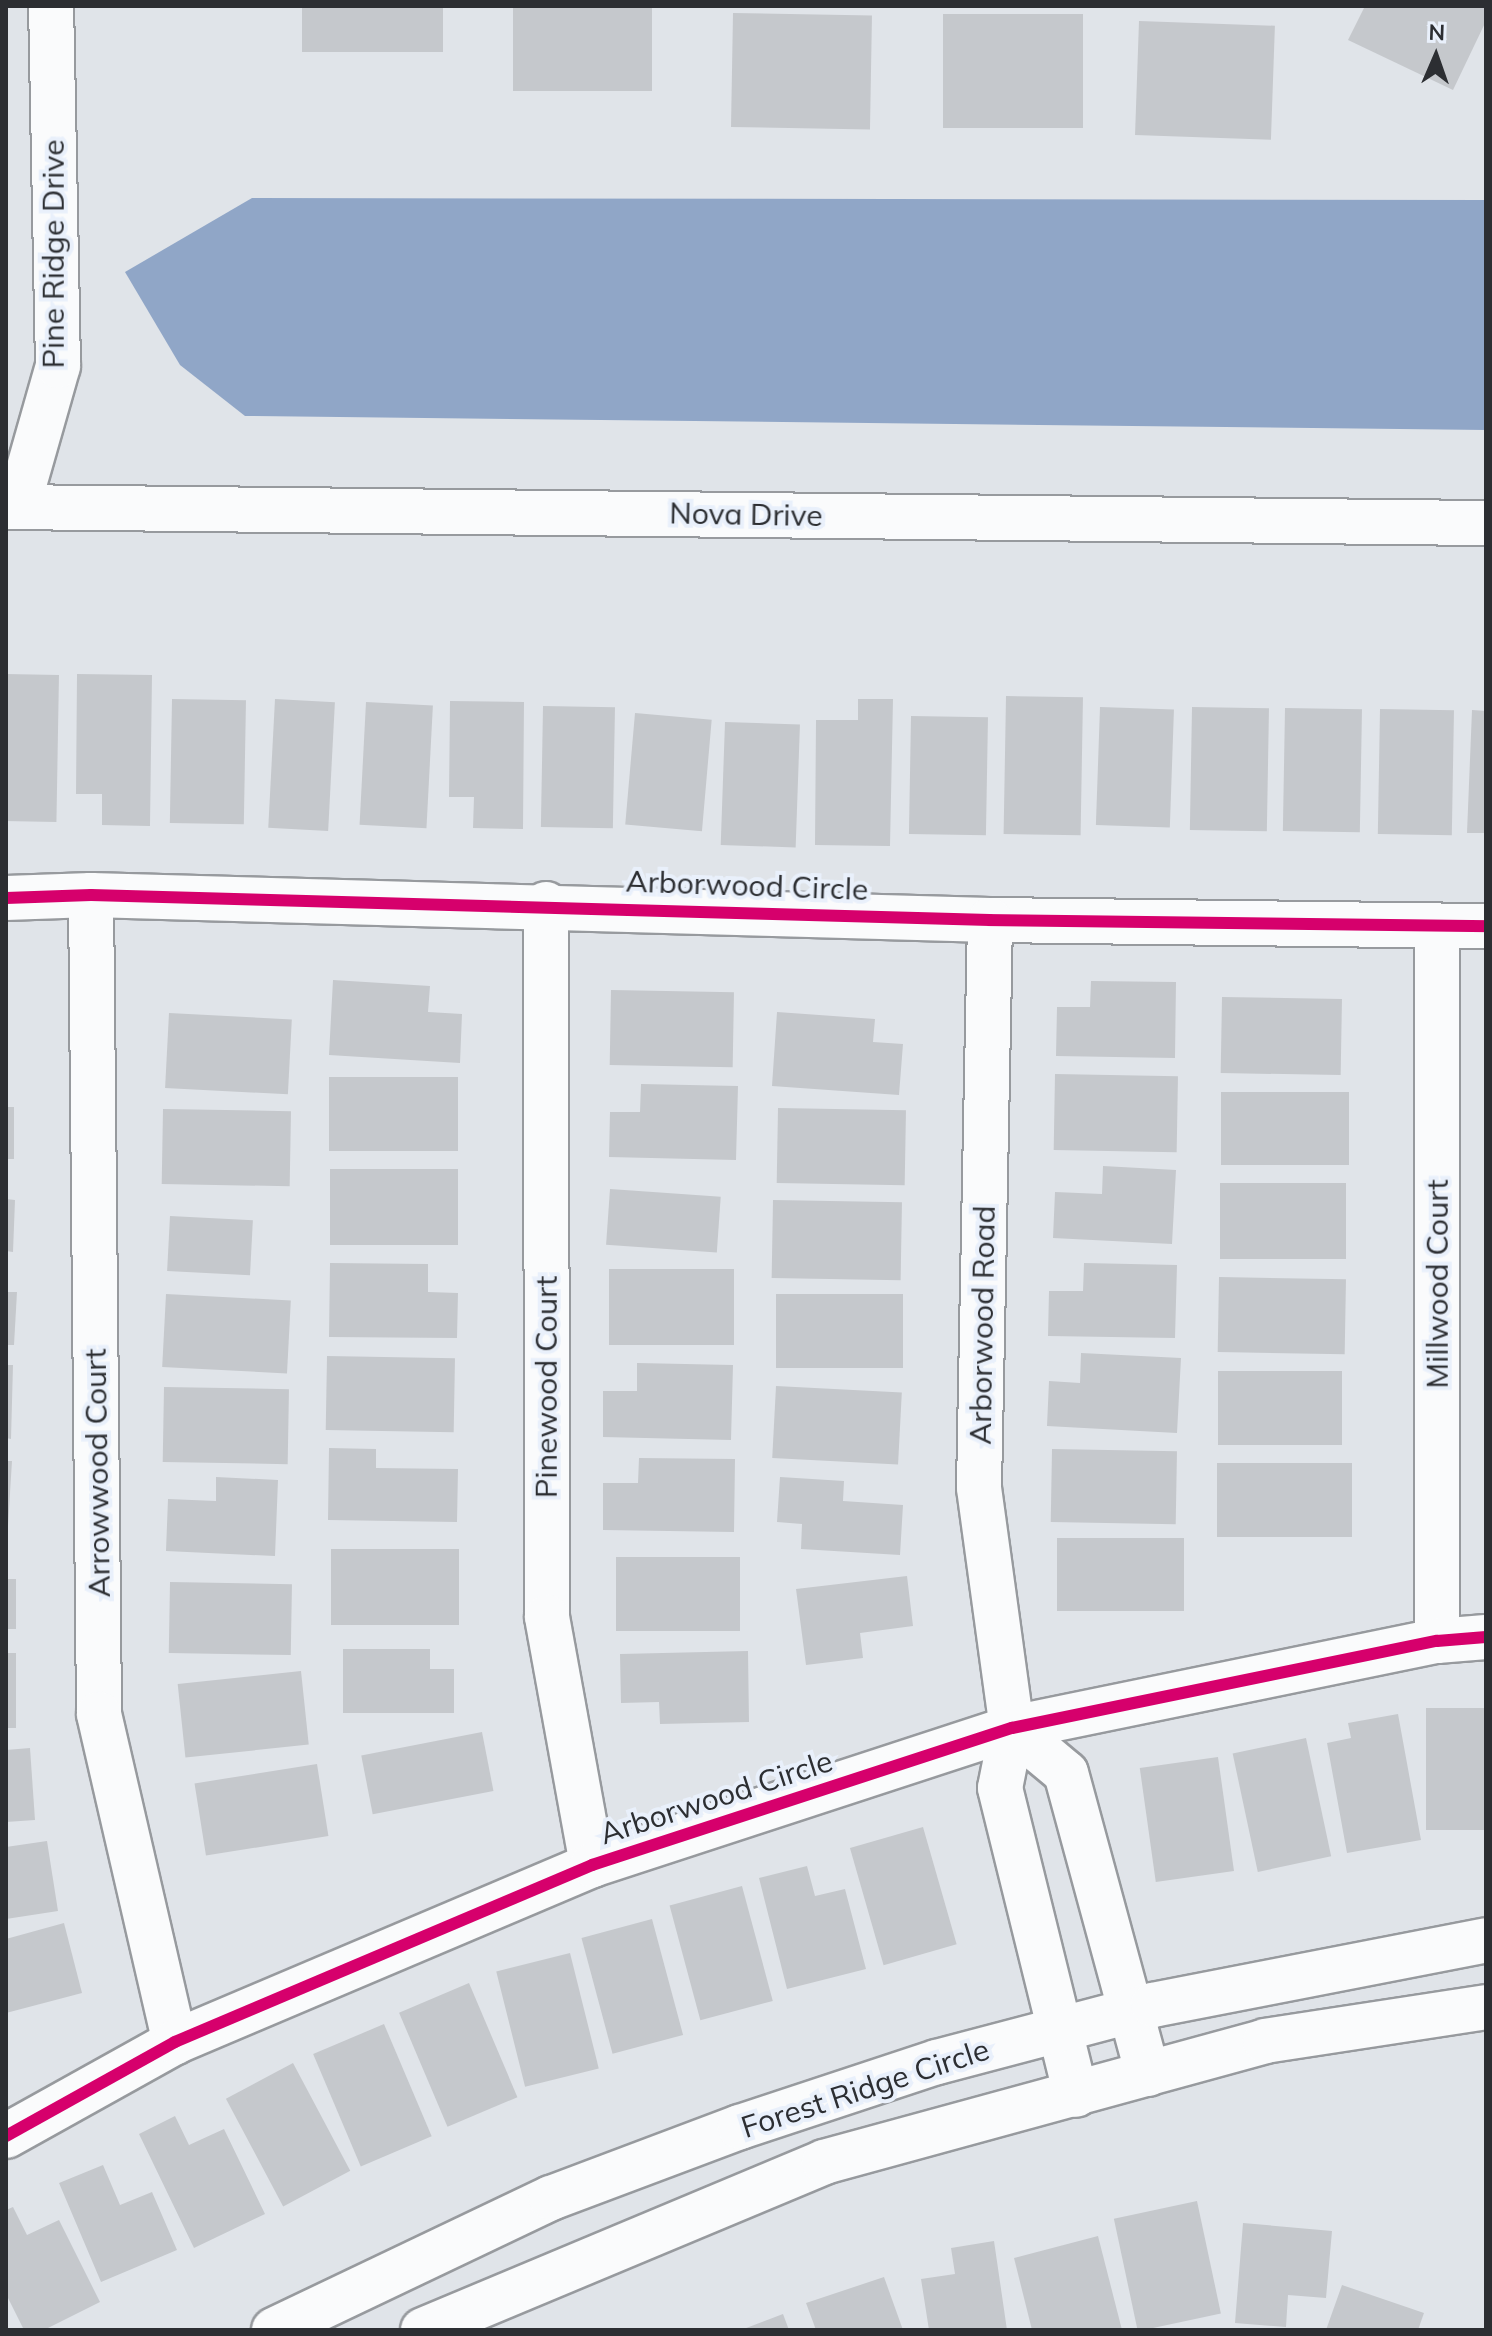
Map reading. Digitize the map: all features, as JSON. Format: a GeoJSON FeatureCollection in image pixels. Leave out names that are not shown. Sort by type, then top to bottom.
{"type":"FeatureCollection","features":[{"type":"Feature","properties":{"kind":"street","name":"Pine Ridge Drive"},"geometry":{"type":"LineString","coordinates":[[10,494],[58,366],[51,6]]}},
{"type":"Feature","properties":{"kind":"street","name":"Nova Drive"},"geometry":{"type":"LineString","coordinates":[[10,494],[1486,523]]}},
{"type":"Feature","properties":{"kind":"street","name":"Arborwood Circle"},"geometry":{"type":"LineString","coordinates":[[6,898],[91,895],[546,904],[990,920],[1437,928],[1486,926]]}},
{"type":"Feature","properties":{"kind":"street","name":"Arrowwood Court"},"geometry":{"type":"LineString","coordinates":[[91,895],[99,1714],[175,2042]]}},
{"type":"Feature","properties":{"kind":"street","name":"Pinewood Court"},"geometry":{"type":"LineString","coordinates":[[546,904],[547,1617],[592,1865]]}},
{"type":"Feature","properties":{"kind":"street","name":"Arborwood Road"},"geometry":{"type":"LineString","coordinates":[[990,920],[979,1488],[1012,1728],[1000,1788],[1076,2095]]}},
{"type":"Feature","properties":{"kind":"street","name":"Millwood Court"},"geometry":{"type":"LineString","coordinates":[[1437,928],[1437,1641]]}},
{"type":"Feature","properties":{"kind":"street","name":"Arborwood Circle"},"geometry":{"type":"LineString","coordinates":[[6,2136],[175,2042],[592,1865],[1012,1728],[1437,1641],[1486,1637]]}},
{"type":"Feature","properties":{"kind":"street"},"geometry":{"type":"LineString","coordinates":[[1012,1728],[1066,1773],[1148,2074]]}},
{"type":"Feature","properties":{"kind":"street","name":"Forest Ridge Circle"},"geometry":{"type":"LineString","coordinates":[[274,2330],[565,2193],[846,2092],[1131,2010],[1486,1940]]}},
{"type":"Feature","properties":{"kind":"street","name":"Forest Ridge Circle"},"geometry":{"type":"LineString","coordinates":[[423,2330],[824,2162],[1265,2041],[1486,2007]]}},
{"type":"Feature","properties":{"kind":"water"},"geometry":{"type":"Polygon","coordinates":[[[252,198],[1486,200],[1486,430],[245,416],[180,365],[125,272],[252,198]]]}},
{"type":"Feature","properties":{"kind":"building"},"geometry":{"type":"Polygon","coordinates":[[[302,6],[443,6],[443,52],[302,52],[302,6]]]}},
{"type":"Feature","properties":{"kind":"building"},"geometry":{"type":"Polygon","coordinates":[[[513,6],[652,6],[652,91],[513,91],[513,6]]]}},
{"type":"Feature","properties":{"kind":"building"},"geometry":{"type":"Polygon","coordinates":[[[1365,6],[1486,6],[1486,21],[1453,90],[1348,40],[1365,6]]]}},
{"type":"Feature","properties":{"kind":"building"},"geometry":{"type":"Polygon","coordinates":[[[733,13],[872,15],[870,129],[731,127],[733,13]]]}},
{"type":"Feature","properties":{"kind":"building"},"geometry":{"type":"Polygon","coordinates":[[[943,14],[1083,14],[1083,128],[943,128],[943,14]]]}},
{"type":"Feature","properties":{"kind":"building"},"geometry":{"type":"Polygon","coordinates":[[[1139,21],[1275,26],[1271,140],[1135,135],[1139,21]]]}},
{"type":"Feature","properties":{"kind":"building"},"geometry":{"type":"Polygon","coordinates":[[[6,674],[59,675],[56,822],[6,821],[6,674]]]}},
{"type":"Feature","properties":{"kind":"building"},"geometry":{"type":"Polygon","coordinates":[[[77,674],[152,675],[150,826],[102,825],[102,794],[76,794],[77,674]]]}},
{"type":"Feature","properties":{"kind":"building"},"geometry":{"type":"Polygon","coordinates":[[[1006,696],[1083,697],[1081,835],[1004,834],[1006,696]]]}},
{"type":"Feature","properties":{"kind":"building"},"geometry":{"type":"Polygon","coordinates":[[[172,699],[246,700],[244,824],[170,823],[172,699]]]}},
{"type":"Feature","properties":{"kind":"building"},"geometry":{"type":"Polygon","coordinates":[[[275,699],[335,702],[328,831],[268,828],[275,699]]]}},
{"type":"Feature","properties":{"kind":"building"},"geometry":{"type":"Polygon","coordinates":[[[858,699],[893,699],[890,846],[815,845],[816,720],[858,720],[858,699]]]}},
{"type":"Feature","properties":{"kind":"building"},"geometry":{"type":"Polygon","coordinates":[[[450,701],[524,702],[523,829],[473,828],[474,797],[449,797],[450,701]]]}},
{"type":"Feature","properties":{"kind":"building"},"geometry":{"type":"Polygon","coordinates":[[[366,702],[433,706],[426,828],[360,825],[366,702]]]}},
{"type":"Feature","properties":{"kind":"building"},"geometry":{"type":"Polygon","coordinates":[[[543,706],[615,707],[613,828],[541,827],[543,706]]]}},
{"type":"Feature","properties":{"kind":"building"},"geometry":{"type":"Polygon","coordinates":[[[1100,707],[1174,710],[1170,828],[1096,825],[1100,707]]]}},
{"type":"Feature","properties":{"kind":"building"},"geometry":{"type":"Polygon","coordinates":[[[1192,707],[1269,708],[1267,831],[1190,830],[1192,707]]]}},
{"type":"Feature","properties":{"kind":"building"},"geometry":{"type":"Polygon","coordinates":[[[1285,708],[1362,709],[1360,832],[1283,831],[1285,708]]]}},
{"type":"Feature","properties":{"kind":"building"},"geometry":{"type":"Polygon","coordinates":[[[1380,709],[1454,710],[1452,835],[1378,834],[1380,709]]]}},
{"type":"Feature","properties":{"kind":"building"},"geometry":{"type":"Polygon","coordinates":[[[1472,710],[1486,711],[1486,833],[1467,833],[1472,710]]]}},
{"type":"Feature","properties":{"kind":"building"},"geometry":{"type":"Polygon","coordinates":[[[635,713],[712,720],[702,831],[625,825],[635,713]]]}},
{"type":"Feature","properties":{"kind":"building"},"geometry":{"type":"Polygon","coordinates":[[[911,716],[988,717],[986,835],[909,834],[911,716]]]}},
{"type":"Feature","properties":{"kind":"building"},"geometry":{"type":"Polygon","coordinates":[[[725,722],[800,725],[796,848],[721,845],[725,722]]]}},
{"type":"Feature","properties":{"kind":"building"},"geometry":{"type":"Polygon","coordinates":[[[333,980],[430,986],[428,1012],[462,1014],[460,1063],[329,1055],[333,980]]]}},
{"type":"Feature","properties":{"kind":"building"},"geometry":{"type":"Polygon","coordinates":[[[1091,981],[1176,982],[1175,1058],[1056,1056],[1057,1007],[1090,1007],[1091,981]]]}},
{"type":"Feature","properties":{"kind":"building"},"geometry":{"type":"Polygon","coordinates":[[[611,990],[734,992],[733,1067],[610,1065],[611,990]]]}},
{"type":"Feature","properties":{"kind":"building"},"geometry":{"type":"Polygon","coordinates":[[[1222,997],[1342,999],[1341,1075],[1221,1073],[1222,997]]]}},
{"type":"Feature","properties":{"kind":"building"},"geometry":{"type":"Polygon","coordinates":[[[777,1012],[875,1019],[873,1042],[903,1044],[899,1095],[772,1086],[777,1012]]]}},
{"type":"Feature","properties":{"kind":"building"},"geometry":{"type":"Polygon","coordinates":[[[169,1013],[292,1019],[288,1094],[165,1088],[169,1013]]]}},
{"type":"Feature","properties":{"kind":"building"},"geometry":{"type":"Polygon","coordinates":[[[1055,1074],[1178,1076],[1177,1152],[1054,1150],[1055,1074]]]}},
{"type":"Feature","properties":{"kind":"building"},"geometry":{"type":"Polygon","coordinates":[[[329,1077],[458,1077],[458,1151],[329,1151],[329,1077]]]}},
{"type":"Feature","properties":{"kind":"building"},"geometry":{"type":"Polygon","coordinates":[[[641,1084],[738,1086],[736,1160],[609,1157],[610,1112],[640,1112],[641,1084]]]}},
{"type":"Feature","properties":{"kind":"building"},"geometry":{"type":"Polygon","coordinates":[[[1221,1092],[1349,1092],[1349,1165],[1221,1165],[1221,1092]]]}},
{"type":"Feature","properties":{"kind":"building"},"geometry":{"type":"Polygon","coordinates":[[[6,1107],[14,1107],[14,1159],[6,1159],[6,1107]]]}},
{"type":"Feature","properties":{"kind":"building"},"geometry":{"type":"Polygon","coordinates":[[[778,1108],[906,1110],[905,1185],[777,1183],[778,1108]]]}},
{"type":"Feature","properties":{"kind":"building"},"geometry":{"type":"Polygon","coordinates":[[[163,1109],[291,1111],[290,1186],[162,1184],[163,1109]]]}},
{"type":"Feature","properties":{"kind":"building"},"geometry":{"type":"Polygon","coordinates":[[[1103,1166],[1176,1170],[1172,1244],[1053,1238],[1055,1192],[1102,1194],[1103,1166]]]}},
{"type":"Feature","properties":{"kind":"building"},"geometry":{"type":"Polygon","coordinates":[[[330,1169],[458,1169],[458,1245],[330,1245],[330,1169]]]}},
{"type":"Feature","properties":{"kind":"building"},"geometry":{"type":"Polygon","coordinates":[[[1220,1183],[1346,1183],[1346,1259],[1220,1259],[1220,1183]]]}},
{"type":"Feature","properties":{"kind":"building"},"geometry":{"type":"Polygon","coordinates":[[[610,1189],[721,1197],[717,1253],[606,1245],[610,1189]]]}},
{"type":"Feature","properties":{"kind":"building"},"geometry":{"type":"Polygon","coordinates":[[[6,1199],[15,1200],[13,1252],[6,1251],[6,1199]]]}},
{"type":"Feature","properties":{"kind":"building"},"geometry":{"type":"Polygon","coordinates":[[[773,1200],[902,1202],[901,1280],[772,1278],[773,1200]]]}},
{"type":"Feature","properties":{"kind":"building"},"geometry":{"type":"Polygon","coordinates":[[[170,1216],[253,1220],[250,1275],[167,1271],[170,1216]]]}},
{"type":"Feature","properties":{"kind":"building"},"geometry":{"type":"Polygon","coordinates":[[[330,1263],[428,1264],[428,1292],[458,1293],[457,1338],[329,1337],[330,1263]]]}},
{"type":"Feature","properties":{"kind":"building"},"geometry":{"type":"Polygon","coordinates":[[[1084,1263],[1177,1265],[1175,1338],[1048,1336],[1049,1291],[1083,1291],[1084,1263]]]}},
{"type":"Feature","properties":{"kind":"building"},"geometry":{"type":"Polygon","coordinates":[[[609,1269],[734,1269],[734,1345],[609,1345],[609,1269]]]}},
{"type":"Feature","properties":{"kind":"building"},"geometry":{"type":"Polygon","coordinates":[[[1219,1277],[1346,1279],[1345,1354],[1218,1352],[1219,1277]]]}},
{"type":"Feature","properties":{"kind":"building"},"geometry":{"type":"Polygon","coordinates":[[[6,1292],[17,1292],[14,1345],[6,1345],[6,1292]]]}},
{"type":"Feature","properties":{"kind":"building"},"geometry":{"type":"Polygon","coordinates":[[[166,1294],[291,1301],[287,1373],[162,1367],[166,1294]]]}},
{"type":"Feature","properties":{"kind":"building"},"geometry":{"type":"Polygon","coordinates":[[[776,1294],[903,1294],[903,1368],[776,1368],[776,1294]]]}},
{"type":"Feature","properties":{"kind":"building"},"geometry":{"type":"Polygon","coordinates":[[[1081,1353],[1181,1358],[1177,1433],[1047,1426],[1049,1381],[1080,1383],[1081,1353]]]}},
{"type":"Feature","properties":{"kind":"building"},"geometry":{"type":"Polygon","coordinates":[[[327,1356],[455,1358],[454,1432],[326,1430],[327,1356]]]}},
{"type":"Feature","properties":{"kind":"building"},"geometry":{"type":"Polygon","coordinates":[[[637,1363],[733,1365],[731,1440],[603,1437],[603,1391],[637,1391],[637,1363]]]}},
{"type":"Feature","properties":{"kind":"building"},"geometry":{"type":"Polygon","coordinates":[[[6,1365],[13,1365],[11,1439],[6,1438],[6,1365]]]}},
{"type":"Feature","properties":{"kind":"building"},"geometry":{"type":"Polygon","coordinates":[[[1218,1371],[1342,1371],[1342,1445],[1218,1445],[1218,1371]]]}},
{"type":"Feature","properties":{"kind":"building"},"geometry":{"type":"Polygon","coordinates":[[[776,1386],[902,1393],[898,1464],[772,1458],[776,1386]]]}},
{"type":"Feature","properties":{"kind":"building"},"geometry":{"type":"Polygon","coordinates":[[[164,1387],[289,1389],[288,1464],[163,1462],[164,1387]]]}},
{"type":"Feature","properties":{"kind":"building"},"geometry":{"type":"Polygon","coordinates":[[[329,1448],[376,1449],[376,1468],[458,1469],[457,1522],[328,1520],[329,1448]]]}},
{"type":"Feature","properties":{"kind":"building"},"geometry":{"type":"Polygon","coordinates":[[[1052,1449],[1177,1451],[1176,1524],[1051,1522],[1052,1449]]]}},
{"type":"Feature","properties":{"kind":"building"},"geometry":{"type":"Polygon","coordinates":[[[639,1458],[735,1459],[734,1532],[603,1530],[603,1483],[638,1483],[639,1458]]]}},
{"type":"Feature","properties":{"kind":"building"},"geometry":{"type":"Polygon","coordinates":[[[6,1461],[12,1461],[8,1526],[6,1526],[6,1461]]]}},
{"type":"Feature","properties":{"kind":"building"},"geometry":{"type":"Polygon","coordinates":[[[1217,1463],[1352,1463],[1352,1537],[1217,1537],[1217,1463]]]}},
{"type":"Feature","properties":{"kind":"building"},"geometry":{"type":"Polygon","coordinates":[[[216,1477],[278,1480],[275,1556],[166,1551],[168,1499],[216,1501],[216,1477]]]}},
{"type":"Feature","properties":{"kind":"building"},"geometry":{"type":"Polygon","coordinates":[[[780,1477],[844,1481],[843,1501],[903,1505],[900,1555],[801,1549],[802,1524],[777,1522],[780,1477]]]}},
{"type":"Feature","properties":{"kind":"building"},"geometry":{"type":"Polygon","coordinates":[[[1057,1538],[1184,1538],[1184,1611],[1057,1611],[1057,1538]]]}},
{"type":"Feature","properties":{"kind":"building"},"geometry":{"type":"Polygon","coordinates":[[[331,1549],[459,1549],[459,1625],[331,1625],[331,1549]]]}},
{"type":"Feature","properties":{"kind":"building"},"geometry":{"type":"Polygon","coordinates":[[[616,1557],[740,1557],[740,1631],[616,1631],[616,1557]]]}},
{"type":"Feature","properties":{"kind":"building"},"geometry":{"type":"Polygon","coordinates":[[[907,1576],[913,1626],[860,1633],[863,1658],[806,1665],[796,1589],[907,1576]]]}},
{"type":"Feature","properties":{"kind":"building"},"geometry":{"type":"Polygon","coordinates":[[[6,1579],[16,1579],[16,1629],[6,1629],[6,1579]]]}},
{"type":"Feature","properties":{"kind":"building"},"geometry":{"type":"Polygon","coordinates":[[[170,1582],[292,1584],[291,1655],[169,1653],[170,1582]]]}},
{"type":"Feature","properties":{"kind":"building"},"geometry":{"type":"Polygon","coordinates":[[[343,1649],[430,1649],[430,1669],[454,1669],[454,1713],[343,1713],[343,1649]]]}},
{"type":"Feature","properties":{"kind":"building"},"geometry":{"type":"Polygon","coordinates":[[[748,1651],[749,1722],[660,1724],[659,1702],[621,1703],[620,1654],[748,1651]]]}},
{"type":"Feature","properties":{"kind":"building"},"geometry":{"type":"Polygon","coordinates":[[[6,1653],[16,1653],[16,1728],[6,1728],[6,1653]]]}},
{"type":"Feature","properties":{"kind":"building"},"geometry":{"type":"Polygon","coordinates":[[[301,1671],[309,1745],[185,1758],[178,1684],[301,1671]]]}},
{"type":"Feature","properties":{"kind":"building"},"geometry":{"type":"Polygon","coordinates":[[[1426,1708],[1486,1708],[1486,1830],[1426,1830],[1426,1708]]]}},
{"type":"Feature","properties":{"kind":"building"},"geometry":{"type":"Polygon","coordinates":[[[1398,1714],[1421,1840],[1347,1853],[1327,1743],[1351,1738],[1348,1723],[1398,1714]]]}},
{"type":"Feature","properties":{"kind":"building"},"geometry":{"type":"Polygon","coordinates":[[[482,1732],[493,1791],[373,1814],[361,1755],[482,1732]]]}},
{"type":"Feature","properties":{"kind":"building"},"geometry":{"type":"Polygon","coordinates":[[[1306,1738],[1331,1856],[1258,1872],[1233,1754],[1306,1738]]]}},
{"type":"Feature","properties":{"kind":"building"},"geometry":{"type":"Polygon","coordinates":[[[30,1748],[35,1820],[6,1822],[6,1750],[30,1748]]]}},
{"type":"Feature","properties":{"kind":"building"},"geometry":{"type":"Polygon","coordinates":[[[1218,1757],[1234,1871],[1156,1882],[1140,1768],[1218,1757]]]}},
{"type":"Feature","properties":{"kind":"building"},"geometry":{"type":"Polygon","coordinates":[[[317,1764],[328,1836],[206,1855],[195,1783],[317,1764]]]}},
{"type":"Feature","properties":{"kind":"building"},"geometry":{"type":"Polygon","coordinates":[[[923,1827],[957,1944],[884,1965],[850,1848],[923,1827]]]}},
{"type":"Feature","properties":{"kind":"building"},"geometry":{"type":"Polygon","coordinates":[[[47,1841],[58,1911],[6,1919],[6,1847],[47,1841]]]}},
{"type":"Feature","properties":{"kind":"building"},"geometry":{"type":"Polygon","coordinates":[[[807,1866],[815,1896],[845,1889],[866,1969],[787,1989],[759,1878],[807,1866]]]}},
{"type":"Feature","properties":{"kind":"building"},"geometry":{"type":"Polygon","coordinates":[[[742,1886],[773,2001],[700,2020],[670,1905],[742,1886]]]}},
{"type":"Feature","properties":{"kind":"building"},"geometry":{"type":"Polygon","coordinates":[[[652,1919],[683,2035],[613,2054],[581,1938],[652,1919]]]}},
{"type":"Feature","properties":{"kind":"building"},"geometry":{"type":"Polygon","coordinates":[[[64,1923],[82,1993],[6,2013],[6,1939],[64,1923]]]}},
{"type":"Feature","properties":{"kind":"building"},"geometry":{"type":"Polygon","coordinates":[[[570,1953],[599,2068],[525,2087],[496,1971],[570,1953]]]}},
{"type":"Feature","properties":{"kind":"building"},"geometry":{"type":"Polygon","coordinates":[[[469,1983],[517,2097],[447,2127],[399,2013],[469,1983]]]}},
{"type":"Feature","properties":{"kind":"building"},"geometry":{"type":"Polygon","coordinates":[[[384,2024],[432,2136],[361,2166],[313,2054],[384,2024]]]}},
{"type":"Feature","properties":{"kind":"building"},"geometry":{"type":"Polygon","coordinates":[[[293,2063],[350,2171],[283,2206],[226,2099],[293,2063]]]}},
{"type":"Feature","properties":{"kind":"building"},"geometry":{"type":"Polygon","coordinates":[[[175,2116],[189,2145],[224,2129],[265,2214],[194,2248],[139,2134],[175,2116]]]}},
{"type":"Feature","properties":{"kind":"building"},"geometry":{"type":"Polygon","coordinates":[[[103,2165],[120,2205],[152,2192],[177,2250],[101,2282],[59,2183],[103,2165]]]}},
{"type":"Feature","properties":{"kind":"building"},"geometry":{"type":"Polygon","coordinates":[[[1197,2201],[1221,2313],[1138,2330],[1114,2219],[1197,2201]]]}},
{"type":"Feature","properties":{"kind":"building"},"geometry":{"type":"Polygon","coordinates":[[[13,2207],[27,2235],[59,2220],[100,2302],[44,2330],[24,2330],[6,2294],[6,2210],[13,2207]]]}},
{"type":"Feature","properties":{"kind":"building"},"geometry":{"type":"Polygon","coordinates":[[[1243,2223],[1332,2231],[1326,2298],[1288,2295],[1286,2327],[1235,2323],[1243,2223]]]}},
{"type":"Feature","properties":{"kind":"building"},"geometry":{"type":"Polygon","coordinates":[[[1098,2236],[1122,2330],[1032,2330],[1014,2258],[1098,2236]]]}},
{"type":"Feature","properties":{"kind":"building"},"geometry":{"type":"Polygon","coordinates":[[[994,2241],[1007,2330],[929,2330],[921,2279],[955,2274],[951,2248],[994,2241]]]}},
{"type":"Feature","properties":{"kind":"building"},"geometry":{"type":"Polygon","coordinates":[[[884,2277],[903,2330],[816,2330],[806,2303],[884,2277]]]}},
{"type":"Feature","properties":{"kind":"building"},"geometry":{"type":"Polygon","coordinates":[[[1342,2285],[1424,2313],[1418,2330],[1326,2330],[1342,2285]]]}},
{"type":"Feature","properties":{"kind":"building"},"geometry":{"type":"Polygon","coordinates":[[[783,2314],[789,2330],[741,2330],[783,2314]]]}},
{"type":"Feature","properties":{"kind":"cycle path"},"geometry":{"type":"LineString","coordinates":[[6,898],[91,895],[990,920],[1486,926]]}},
{"type":"Feature","properties":{"kind":"cycle path"},"geometry":{"type":"LineString","coordinates":[[6,2136],[175,2042],[592,1865],[1012,1728],[1437,1641],[1486,1637]]}}]}
